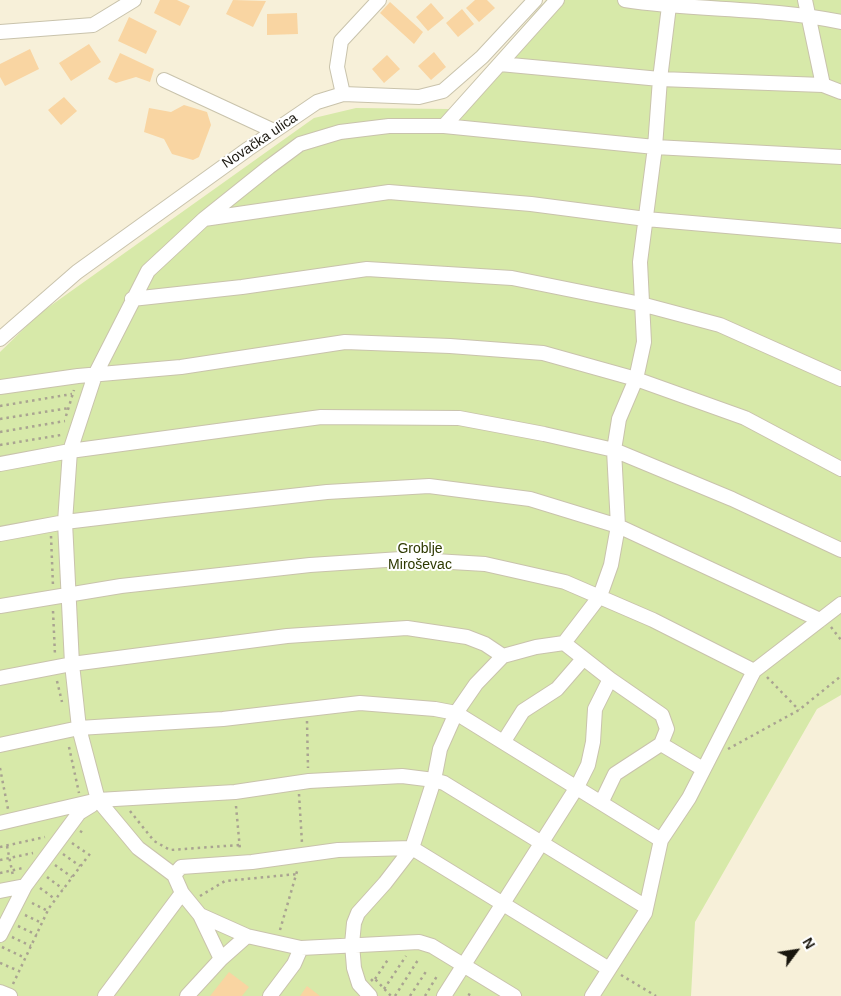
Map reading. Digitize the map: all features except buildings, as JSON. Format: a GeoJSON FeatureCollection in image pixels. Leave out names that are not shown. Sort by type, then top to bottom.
{"type":"FeatureCollection","features":[{"type":"Feature","properties":{"kind":"street"},"geometry":{"type":"LineString","coordinates":[[0,32],[93,25],[134,0]]}},
{"type":"Feature","properties":{"kind":"street"},"geometry":{"type":"LineString","coordinates":[[343,94],[337,67],[341,40],[378,0]]}},
{"type":"Feature","properties":{"kind":"street","name":"Novačka ulica"},"geometry":{"type":"LineString","coordinates":[[0,339],[77,272],[317,102],[343,94],[419,97],[443,91],[482,57],[535,0]]}},
{"type":"Feature","properties":{"kind":"street"},"geometry":{"type":"LineString","coordinates":[[444,126],[557,0]]}},
{"type":"Feature","properties":{"kind":"street"},"geometry":{"type":"LineString","coordinates":[[625,0],[808,15],[841,22]]}},
{"type":"Feature","properties":{"kind":"street"},"geometry":{"type":"LineString","coordinates":[[805,0],[823,85]]}},
{"type":"Feature","properties":{"kind":"street"},"geometry":{"type":"LineString","coordinates":[[370,996],[355,990],[352,944],[354,923],[358,913],[385,883],[412,848],[434,780],[440,749],[456,713],[476,684],[503,656],[536,647],[564,643],[600,596],[611,565],[618,526],[614,450],[619,419],[636,379],[644,342],[640,262],[656,146],[660,79],[672,3]]}},
{"type":"Feature","properties":{"kind":"street"},"geometry":{"type":"LineString","coordinates":[[500,64],[660,79],[823,85],[841,92]]}},
{"type":"Feature","properties":{"kind":"street"},"geometry":{"type":"LineString","coordinates":[[164,80],[274,131]]}},
{"type":"Feature","properties":{"kind":"street"},"geometry":{"type":"LineString","coordinates":[[221,959],[200,915],[186,898],[174,875],[138,848],[98,800],[79,728],[72,664],[65,522],[70,451],[95,375],[132,299],[148,271],[204,219],[268,167],[300,144],[340,132],[389,126],[444,126],[656,146],[841,157]]}},
{"type":"Feature","properties":{"kind":"street"},"geometry":{"type":"LineString","coordinates":[[204,219],[389,192],[531,204],[646,219],[841,236]]}},
{"type":"Feature","properties":{"kind":"street"},"geometry":{"type":"LineString","coordinates":[[132,299],[242,287],[367,269],[512,278],[641,304],[720,325],[841,379]]}},
{"type":"Feature","properties":{"kind":"street"},"geometry":{"type":"LineString","coordinates":[[0,387],[78,376],[181,367],[345,342],[450,346],[543,353],[636,379],[745,418],[841,469]]}},
{"type":"Feature","properties":{"kind":"street"},"geometry":{"type":"LineString","coordinates":[[0,464],[70,451],[321,417],[459,418],[544,434],[614,450],[732,499],[841,550]]}},
{"type":"Feature","properties":{"kind":"street"},"geometry":{"type":"LineString","coordinates":[[0,534],[65,522],[327,492],[429,486],[530,499],[618,526],[820,620]]}},
{"type":"Feature","properties":{"kind":"street"},"geometry":{"type":"LineString","coordinates":[[0,606],[68,594],[310,565],[401,559],[485,564],[565,582],[662,624],[756,669]]}},
{"type":"Feature","properties":{"kind":"street"},"geometry":{"type":"LineString","coordinates":[[592,996],[645,913],[661,840],[689,798],[756,669],[841,604]]}},
{"type":"Feature","properties":{"kind":"street"},"geometry":{"type":"LineString","coordinates":[[0,678],[72,664],[288,636],[408,628],[467,637],[485,644],[503,656]]}},
{"type":"Feature","properties":{"kind":"street"},"geometry":{"type":"LineString","coordinates":[[564,643],[610,679],[662,715],[667,729],[661,744],[615,774],[602,803]]}},
{"type":"Feature","properties":{"kind":"street"},"geometry":{"type":"LineString","coordinates":[[504,742],[523,711],[557,689],[583,659]]}},
{"type":"Feature","properties":{"kind":"street"},"geometry":{"type":"LineString","coordinates":[[444,996],[540,842],[577,787],[588,764],[594,709],[610,679]]}},
{"type":"Feature","properties":{"kind":"street"},"geometry":{"type":"LineString","coordinates":[[0,745],[79,728],[223,719],[360,703],[435,709],[456,713],[661,840]]}},
{"type":"Feature","properties":{"kind":"street"},"geometry":{"type":"LineString","coordinates":[[661,744],[705,765]]}},
{"type":"Feature","properties":{"kind":"street"},"geometry":{"type":"LineString","coordinates":[[5,821],[98,800],[235,792],[309,781],[402,776],[434,780],[444,783],[646,907]]}},
{"type":"Feature","properties":{"kind":"street"},"geometry":{"type":"LineString","coordinates":[[2,934],[22,888],[79,813],[98,800]]}},
{"type":"Feature","properties":{"kind":"street"},"geometry":{"type":"LineString","coordinates":[[174,875],[181,867],[241,863],[338,850],[412,848],[609,969]]}},
{"type":"Feature","properties":{"kind":"street"},"geometry":{"type":"LineString","coordinates":[[0,892],[22,888]]}},
{"type":"Feature","properties":{"kind":"street"},"geometry":{"type":"LineString","coordinates":[[105,996],[186,898]]}},
{"type":"Feature","properties":{"kind":"street"},"geometry":{"type":"LineString","coordinates":[[200,915],[247,936],[301,948],[419,942],[432,946],[464,964],[514,996]]}},
{"type":"Feature","properties":{"kind":"street"},"geometry":{"type":"LineString","coordinates":[[187,996],[221,959],[247,936]]}},
{"type":"Feature","properties":{"kind":"street"},"geometry":{"type":"LineString","coordinates":[[270,996],[294,964],[301,948]]}},
{"type":"Feature","properties":{"kind":"path"},"geometry":{"type":"LineString","coordinates":[[0,406],[73,394]]}},
{"type":"Feature","properties":{"kind":"path"},"geometry":{"type":"LineString","coordinates":[[0,419],[69,408]]}},
{"type":"Feature","properties":{"kind":"path"},"geometry":{"type":"LineString","coordinates":[[0,432],[65,421]]}},
{"type":"Feature","properties":{"kind":"path"},"geometry":{"type":"LineString","coordinates":[[0,445],[60,435]]}},
{"type":"Feature","properties":{"kind":"path"},"geometry":{"type":"LineString","coordinates":[[756,669],[799,710]]}},
{"type":"Feature","properties":{"kind":"path"},"geometry":{"type":"LineString","coordinates":[[705,765],[799,710],[841,676]]}},
{"type":"Feature","properties":{"kind":"path"},"geometry":{"type":"LineString","coordinates":[[307,709],[309,781]]}},
{"type":"Feature","properties":{"kind":"path"},"geometry":{"type":"LineString","coordinates":[[0,768],[5,821]]}},
{"type":"Feature","properties":{"kind":"path"},"geometry":{"type":"LineString","coordinates":[[235,792],[241,863]]}},
{"type":"Feature","properties":{"kind":"path"},"geometry":{"type":"LineString","coordinates":[[119,798],[154,841],[170,850],[239,845]]}},
{"type":"Feature","properties":{"kind":"path"},"geometry":{"type":"LineString","coordinates":[[71,824],[85,834]]}},
{"type":"Feature","properties":{"kind":"path"},"geometry":{"type":"LineString","coordinates":[[6,846],[22,888],[48,911]]}},
{"type":"Feature","properties":{"kind":"path"},"geometry":{"type":"LineString","coordinates":[[6,994],[55,899],[92,850]]}},
{"type":"Feature","properties":{"kind":"path"},"geometry":{"type":"LineString","coordinates":[[46,858],[72,877]]}},
{"type":"Feature","properties":{"kind":"path"},"geometry":{"type":"LineString","coordinates":[[186,898],[225,881],[296,874]]}},
{"type":"Feature","properties":{"kind":"path"},"geometry":{"type":"LineString","coordinates":[[22,888],[55,899]]}},
{"type":"Feature","properties":{"kind":"path"},"geometry":{"type":"LineString","coordinates":[[2,934],[36,934]]}},
{"type":"Feature","properties":{"kind":"path"},"geometry":{"type":"LineString","coordinates":[[2,934],[31,946]]}},
{"type":"Feature","properties":{"kind":"path"},"geometry":{"type":"LineString","coordinates":[[2,934],[26,958]]}},
{"type":"Feature","properties":{"kind":"path"},"geometry":{"type":"LineString","coordinates":[[384,989],[406,956]]}},
{"type":"Feature","properties":{"kind":"path"},"geometry":{"type":"LineString","coordinates":[[375,979],[388,958]]}},
{"type":"Feature","properties":{"kind":"path"},"geometry":{"type":"LineString","coordinates":[[395,996],[418,960]]}},
{"type":"Feature","properties":{"kind":"path"},"geometry":{"type":"LineString","coordinates":[[0,962],[19,971]]}},
{"type":"Feature","properties":{"kind":"path"},"geometry":{"type":"LineString","coordinates":[[609,969],[656,996]]}},
{"type":"Feature","properties":{"kind":"path"},"geometry":{"type":"LineString","coordinates":[[410,996],[427,970]]}},
{"type":"Feature","properties":{"kind":"path"},"geometry":{"type":"LineString","coordinates":[[425,996],[437,976]]}},
{"type":"Feature","properties":{"kind":"path"},"geometry":{"type":"LineString","coordinates":[[468,994],[472,996]]}},
{"type":"Feature","properties":{"kind":"green space","name":"Groblje Miroševac"},"geometry":{"type":"Polygon","coordinates":[[[546,0],[841,0],[841,695],[817,709],[695,922],[691,996],[0,996],[0,352],[39,314],[314,118],[356,108],[450,109],[546,0]]]}}]}
